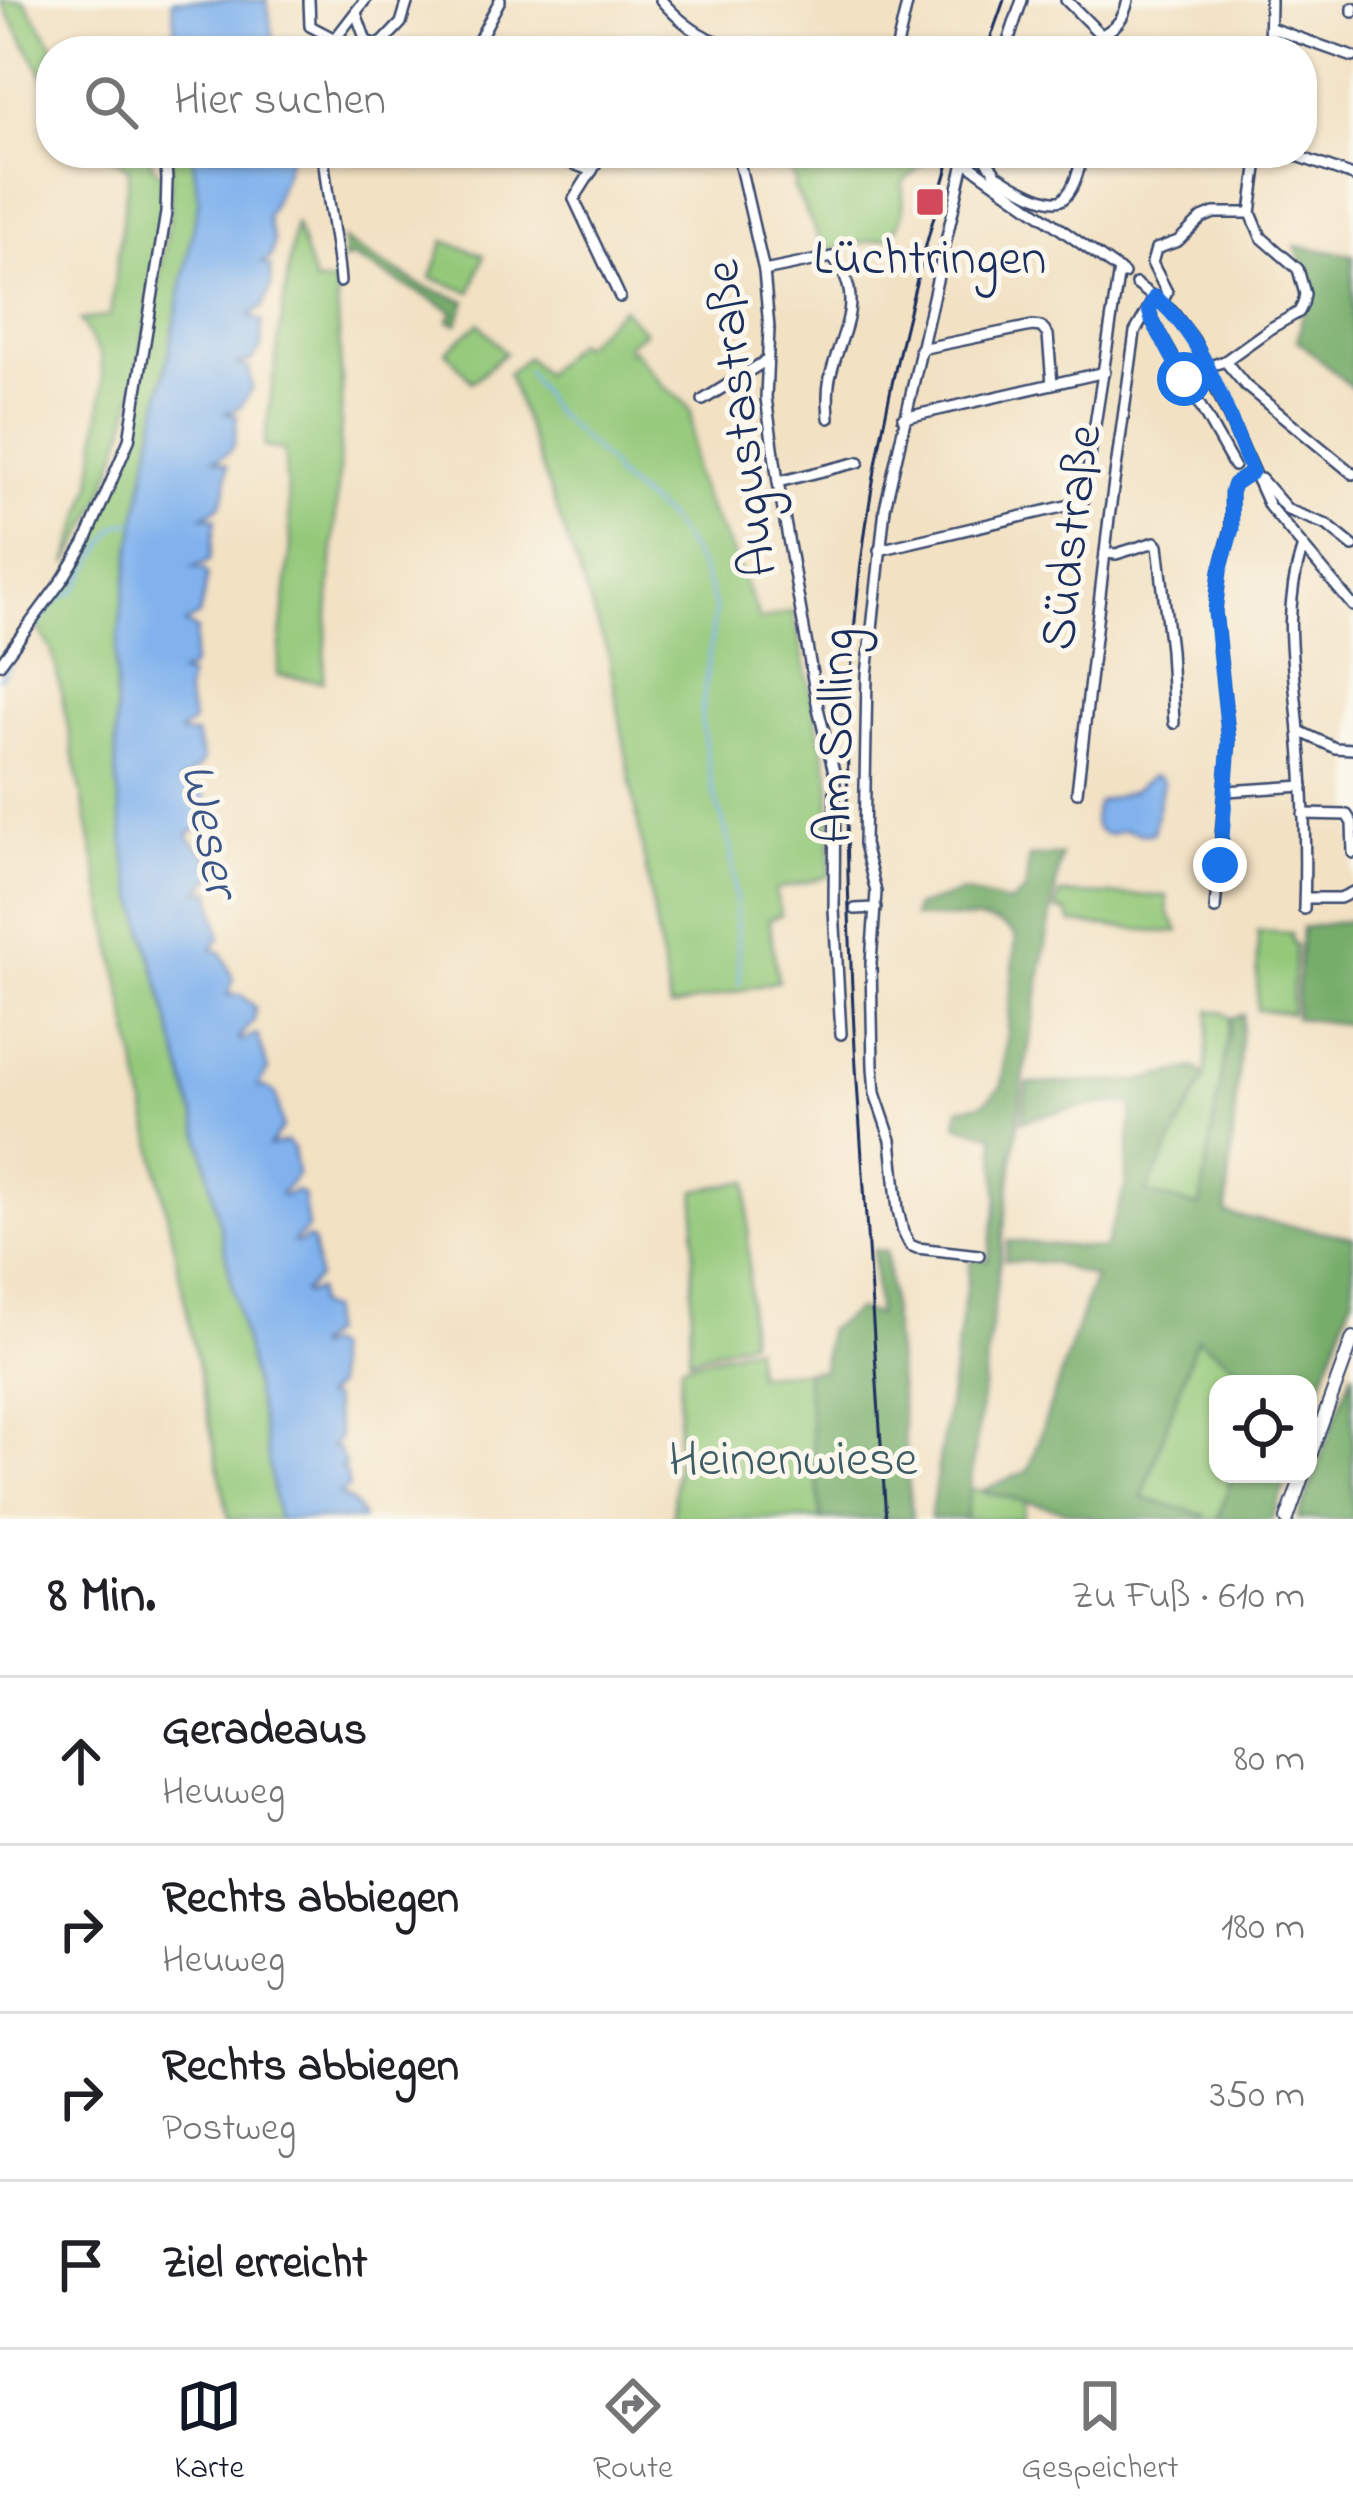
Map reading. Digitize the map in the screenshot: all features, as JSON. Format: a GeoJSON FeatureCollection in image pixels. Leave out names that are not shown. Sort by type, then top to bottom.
{"type":"FeatureCollection","features":[{"type":"Feature","properties":{"kind":"main road"},"geometry":{"type":"LineString","coordinates":[[1317,1436],[1353,1338]]}},
{"type":"Feature","properties":{"kind":"main road"},"geometry":{"type":"LineString","coordinates":[[1287,1519],[1300,1483]]}},
{"type":"Feature","properties":{"kind":"street"},"geometry":{"type":"LineString","coordinates":[[309,0],[310,26],[322,36]]}},
{"type":"Feature","properties":{"kind":"street"},"geometry":{"type":"LineString","coordinates":[[339,36],[365,0]]}},
{"type":"Feature","properties":{"kind":"street"},"geometry":{"type":"LineString","coordinates":[[388,36],[400,23],[408,0]]}},
{"type":"Feature","properties":{"kind":"street"},"geometry":{"type":"LineString","coordinates":[[480,36],[500,0]]}},
{"type":"Feature","properties":{"kind":"street"},"geometry":{"type":"LineString","coordinates":[[661,0],[700,36]]}},
{"type":"Feature","properties":{"kind":"street"},"geometry":{"type":"LineString","coordinates":[[900,36],[908,0]]}},
{"type":"Feature","properties":{"kind":"street"},"geometry":{"type":"LineString","coordinates":[[1011,36],[1022,0]]}},
{"type":"Feature","properties":{"kind":"street"},"geometry":{"type":"LineString","coordinates":[[1066,0],[1102,35],[1123,19],[1129,0]]}},
{"type":"Feature","properties":{"kind":"street"},"geometry":{"type":"LineString","coordinates":[[1270,0],[1270,36]]}},
{"type":"Feature","properties":{"kind":"street"},"geometry":{"type":"LineString","coordinates":[[356,13],[364,36]]}},
{"type":"Feature","properties":{"kind":"street"},"geometry":{"type":"LineString","coordinates":[[1271,28],[1294,36]]}},
{"type":"Feature","properties":{"kind":"street"},"geometry":{"type":"LineString","coordinates":[[1317,44],[1353,57]]}},
{"type":"Feature","properties":{"kind":"street"},"geometry":{"type":"LineString","coordinates":[[1317,163],[1353,176]]}},
{"type":"Feature","properties":{"kind":"street"},"geometry":{"type":"LineString","coordinates":[[0,664],[85,543],[129,440],[166,213],[166,168]]}},
{"type":"Feature","properties":{"kind":"street"},"geometry":{"type":"LineString","coordinates":[[325,168],[340,281]]}},
{"type":"Feature","properties":{"kind":"street"},"geometry":{"type":"LineString","coordinates":[[584,168],[592,171]]}},
{"type":"Feature","properties":{"kind":"street"},"geometry":{"type":"LineString","coordinates":[[594,168],[574,199],[620,297]]}},
{"type":"Feature","properties":{"kind":"street","name":"Augustastraße"},"geometry":{"type":"LineString","coordinates":[[740,168],[764,271],[769,328],[766,398],[778,482],[818,708],[835,776],[845,909],[841,1034]]}},
{"type":"Feature","properties":{"kind":"street","name":"Am Solling"},"geometry":{"type":"LineString","coordinates":[[963,168],[885,508],[868,675],[864,844],[876,892],[871,963],[875,1094],[891,1140],[903,1232],[917,1248],[979,1256]]}},
{"type":"Feature","properties":{"kind":"street"},"geometry":{"type":"LineString","coordinates":[[976,168],[1055,203],[1072,186],[1079,168]]}},
{"type":"Feature","properties":{"kind":"street"},"geometry":{"type":"LineString","coordinates":[[879,550],[1083,502],[1122,272],[997,179],[991,168]]}},
{"type":"Feature","properties":{"kind":"street"},"geometry":{"type":"LineString","coordinates":[[1207,367],[1225,361],[1300,312],[1305,294],[1298,269],[1261,237],[1251,213],[1256,168]]}},
{"type":"Feature","properties":{"kind":"street"},"geometry":{"type":"LineString","coordinates":[[1159,300],[1167,292],[1152,262],[1156,249],[1178,241],[1214,213],[1251,213]]}},
{"type":"Feature","properties":{"kind":"street"},"geometry":{"type":"LineString","coordinates":[[764,271],[832,257],[840,265],[851,313],[830,376],[830,418]]}},
{"type":"Feature","properties":{"kind":"street"},"geometry":{"type":"LineString","coordinates":[[1136,284],[1186,328],[1269,506],[1353,606]]}},
{"type":"Feature","properties":{"kind":"street","name":"Südstraße"},"geometry":{"type":"LineString","coordinates":[[1077,792],[1135,332],[1159,300]]}},
{"type":"Feature","properties":{"kind":"street"},"geometry":{"type":"LineString","coordinates":[[1149,310],[1234,466]]}},
{"type":"Feature","properties":{"kind":"street"},"geometry":{"type":"LineString","coordinates":[[920,350],[1041,327],[1048,335],[1052,384]]}},
{"type":"Feature","properties":{"kind":"street"},"geometry":{"type":"LineString","coordinates":[[703,400],[767,360]]}},
{"type":"Feature","properties":{"kind":"street"},"geometry":{"type":"LineString","coordinates":[[1225,361],[1246,386],[1353,474]]}},
{"type":"Feature","properties":{"kind":"street"},"geometry":{"type":"LineString","coordinates":[[903,418],[1105,372]]}},
{"type":"Feature","properties":{"kind":"street"},"geometry":{"type":"LineString","coordinates":[[778,482],[859,462]]}},
{"type":"Feature","properties":{"kind":"street"},"geometry":{"type":"LineString","coordinates":[[1215,909],[1229,742],[1215,611],[1232,529],[1234,484],[1254,476],[1261,479],[1288,510],[1327,525],[1353,546]]}},
{"type":"Feature","properties":{"kind":"street"},"geometry":{"type":"LineString","coordinates":[[1105,553],[1158,545],[1174,723]]}},
{"type":"Feature","properties":{"kind":"street"},"geometry":{"type":"LineString","coordinates":[[1302,549],[1288,618],[1303,786],[1305,903],[1353,892]]}},
{"type":"Feature","properties":{"kind":"street"},"geometry":{"type":"LineString","coordinates":[[1299,731],[1335,748],[1353,749]]}},
{"type":"Feature","properties":{"kind":"street"},"geometry":{"type":"LineString","coordinates":[[1226,791],[1303,786]]}},
{"type":"Feature","properties":{"kind":"street"},"geometry":{"type":"LineString","coordinates":[[1303,814],[1347,815],[1352,823],[1353,853]]}},
{"type":"Feature","properties":{"kind":"street"},"geometry":{"type":"LineString","coordinates":[[845,909],[876,908]]}},
{"type":"Feature","properties":{"kind":"green space"},"geometry":{"type":"Polygon","coordinates":[[[0,0],[24,0],[47,36],[36,36],[36,63],[0,0]]]}},
{"type":"Feature","properties":{"kind":"green space"},"geometry":{"type":"Polygon","coordinates":[[[155,168],[163,177],[141,355],[115,461],[67,564],[92,484],[103,387],[101,356],[80,320],[110,316],[129,169],[155,168]]]}},
{"type":"Feature","properties":{"kind":"green space"},"geometry":{"type":"Polygon","coordinates":[[[172,168],[194,168],[199,199],[122,608],[116,657],[116,772],[127,866],[202,1142],[278,1519],[229,1519],[55,663],[35,624],[90,545],[133,442],[170,214],[172,168]]]}},
{"type":"Feature","properties":{"kind":"green space"},"geometry":{"type":"Polygon","coordinates":[[[788,168],[918,168],[902,183],[903,212],[891,237],[821,252],[793,186],[796,183],[788,168]]]}},
{"type":"Feature","properties":{"kind":"green space"},"geometry":{"type":"Polygon","coordinates":[[[295,222],[315,283],[336,282],[342,387],[323,682],[277,675],[291,544],[284,450],[264,447],[295,222]]]}},
{"type":"Feature","properties":{"kind":"green space"},"geometry":{"type":"Polygon","coordinates":[[[343,240],[424,287],[466,301],[457,324],[449,321],[453,311],[352,257],[344,261],[343,240]]]}},
{"type":"Feature","properties":{"kind":"green space"},"geometry":{"type":"Polygon","coordinates":[[[444,241],[484,255],[471,292],[431,278],[444,241]]]}},
{"type":"Feature","properties":{"kind":"green space"},"geometry":{"type":"Polygon","coordinates":[[[1295,246],[1353,255],[1353,389],[1298,340],[1309,280],[1295,246]]]}},
{"type":"Feature","properties":{"kind":"green space"},"geometry":{"type":"Polygon","coordinates":[[[622,308],[645,332],[627,345],[629,352],[633,349],[691,411],[694,472],[760,620],[793,611],[830,778],[830,876],[775,890],[781,915],[769,919],[778,981],[670,1008],[609,656],[508,374],[527,357],[543,374],[622,308]]]}},
{"type":"Feature","properties":{"kind":"green space"},"geometry":{"type":"Polygon","coordinates":[[[479,323],[505,353],[472,382],[446,351],[479,323]]]}},
{"type":"Feature","properties":{"kind":"green space"},"geometry":{"type":"Polygon","coordinates":[[[1061,855],[1023,1082],[966,1519],[930,1519],[971,1258],[988,1260],[998,1197],[994,1135],[957,1125],[959,1108],[982,1104],[1002,1086],[1016,937],[983,920],[913,917],[915,907],[963,892],[1010,903],[1025,892],[1029,857],[1061,855]]]}},
{"type":"Feature","properties":{"kind":"green space"},"geometry":{"type":"Polygon","coordinates":[[[1060,894],[1167,896],[1168,913],[1179,931],[1072,923],[1067,912],[1056,910],[1060,894]]]}},
{"type":"Feature","properties":{"kind":"green space"},"geometry":{"type":"Polygon","coordinates":[[[1353,920],[1353,1025],[1295,1018],[1302,928],[1353,920]]]}},
{"type":"Feature","properties":{"kind":"green space"},"geometry":{"type":"Polygon","coordinates":[[[1258,931],[1291,933],[1296,945],[1291,1013],[1257,1010],[1258,931]]]}},
{"type":"Feature","properties":{"kind":"green space"},"geometry":{"type":"Polygon","coordinates":[[[1210,1010],[1231,1018],[1200,1208],[1146,1193],[1205,1077],[1210,1010]]]}},
{"type":"Feature","properties":{"kind":"green space"},"geometry":{"type":"Polygon","coordinates":[[[1243,1015],[1226,1214],[1353,1237],[1353,1295],[1317,1395],[1317,1375],[1249,1375],[1197,1338],[1142,1498],[1205,1515],[1204,1519],[1099,1519],[981,1491],[1028,1471],[1094,1277],[1051,1263],[1005,1260],[1008,1241],[1104,1249],[1125,1188],[1133,1104],[1091,1106],[1022,1121],[1027,1084],[1138,1081],[1196,1068],[1205,1077],[1146,1193],[1200,1207],[1231,1018],[1243,1015]]]}},
{"type":"Feature","properties":{"kind":"green space"},"geometry":{"type":"Polygon","coordinates":[[[748,1181],[749,1340],[689,1359],[696,1190],[748,1181]]]}},
{"type":"Feature","properties":{"kind":"green space"},"geometry":{"type":"Polygon","coordinates":[[[873,1250],[886,1251],[912,1519],[821,1519],[805,1371],[823,1370],[827,1330],[857,1310],[877,1315],[873,1250]]]}},
{"type":"Feature","properties":{"kind":"green space"},"geometry":{"type":"Polygon","coordinates":[[[1196,1338],[1250,1375],[1209,1375],[1209,1483],[1230,1483],[1218,1519],[1204,1519],[1142,1498],[1196,1338]]]}},
{"type":"Feature","properties":{"kind":"green space","name":"Heinenwiese"},"geometry":{"type":"Polygon","coordinates":[[[754,1346],[756,1374],[805,1371],[807,1392],[865,1519],[673,1519],[681,1365],[754,1346]]]}},
{"type":"Feature","properties":{"kind":"green space"},"geometry":{"type":"Polygon","coordinates":[[[1353,1370],[1353,1519],[1298,1519],[1311,1483],[1317,1483],[1317,1468],[1353,1370]]]}},
{"type":"Feature","properties":{"kind":"green space"},"geometry":{"type":"Polygon","coordinates":[[[1230,1483],[1286,1483],[1272,1519],[1218,1519],[1230,1483]]]}},
{"type":"Feature","properties":{"kind":"green space"},"geometry":{"type":"Polygon","coordinates":[[[969,1488],[1026,1502],[1023,1519],[966,1519],[969,1488]]]}},
{"type":"Feature","properties":{"kind":"water"},"geometry":{"type":"Polygon","coordinates":[[[172,0],[267,0],[273,36],[176,36],[172,0]]]}},
{"type":"Feature","properties":{"kind":"water"},"geometry":{"type":"Polygon","coordinates":[[[194,168],[286,168],[267,218],[274,241],[271,258],[261,263],[271,266],[271,286],[263,307],[249,316],[262,322],[261,347],[252,360],[237,365],[249,368],[252,389],[240,407],[226,413],[237,415],[232,448],[215,459],[228,465],[224,496],[203,516],[216,518],[210,560],[193,567],[208,575],[199,616],[185,624],[197,630],[191,668],[180,674],[189,677],[186,692],[193,722],[180,732],[196,735],[203,760],[181,781],[200,787],[207,801],[206,825],[188,838],[215,862],[216,873],[199,891],[211,890],[220,937],[213,949],[222,953],[233,978],[228,995],[241,995],[255,1007],[254,1020],[238,1039],[258,1036],[268,1070],[257,1087],[275,1093],[283,1127],[269,1146],[286,1142],[293,1148],[297,1175],[280,1194],[295,1191],[303,1195],[308,1228],[293,1242],[313,1241],[318,1278],[303,1292],[317,1290],[317,1306],[329,1310],[329,1333],[314,1346],[332,1348],[335,1386],[324,1397],[332,1399],[339,1438],[331,1447],[338,1448],[349,1487],[339,1495],[363,1519],[278,1519],[202,1142],[127,866],[116,772],[116,657],[136,521],[199,199],[194,168]]]}},
{"type":"Feature","properties":{"kind":"water"},"geometry":{"type":"Polygon","coordinates":[[[1152,776],[1163,782],[1153,833],[1125,830],[1109,834],[1097,829],[1094,816],[1099,802],[1133,791],[1152,776]]]}},
{"type":"Feature","properties":{"kind":"waterway"},"geometry":{"type":"LineString","coordinates":[[527,371],[551,409],[610,465],[614,475],[667,518],[695,557],[709,587],[715,611],[701,717],[712,787],[730,844],[740,984]]}},
{"type":"Feature","properties":{"kind":"waterway"},"geometry":{"type":"LineString","coordinates":[[37,626],[56,601],[75,591],[114,529],[134,522]]}},
{"type":"Feature","properties":{"kind":"waterway"},"geometry":{"type":"LineString","coordinates":[[0,678],[31,635]]}},
{"type":"Feature","properties":{"kind":"railway"},"geometry":{"type":"LineString","coordinates":[[991,36],[1004,0]]}},
{"type":"Feature","properties":{"kind":"railway"},"geometry":{"type":"LineString","coordinates":[[886,1519],[851,958],[850,686],[860,571],[879,450],[904,331],[948,168]]}},
{"type":"Feature","properties":{"kind":"place","name":"Lüchtringen"},"geometry":{"type":"Point","coordinates":[930,202]}},
{"type":"Feature","properties":{"kind":"route"},"geometry":{"type":"LineString","coordinates":[[1184,379],[1152,320],[1149,310],[1155,297],[1194,340],[1252,472],[1234,484],[1231,493],[1232,529],[1215,611],[1229,742],[1220,865]]}},
{"type":"Feature","properties":{"kind":"water label","name":"Weser"},"geometry":{"type":"Point","coordinates":[213,829]}}]}
